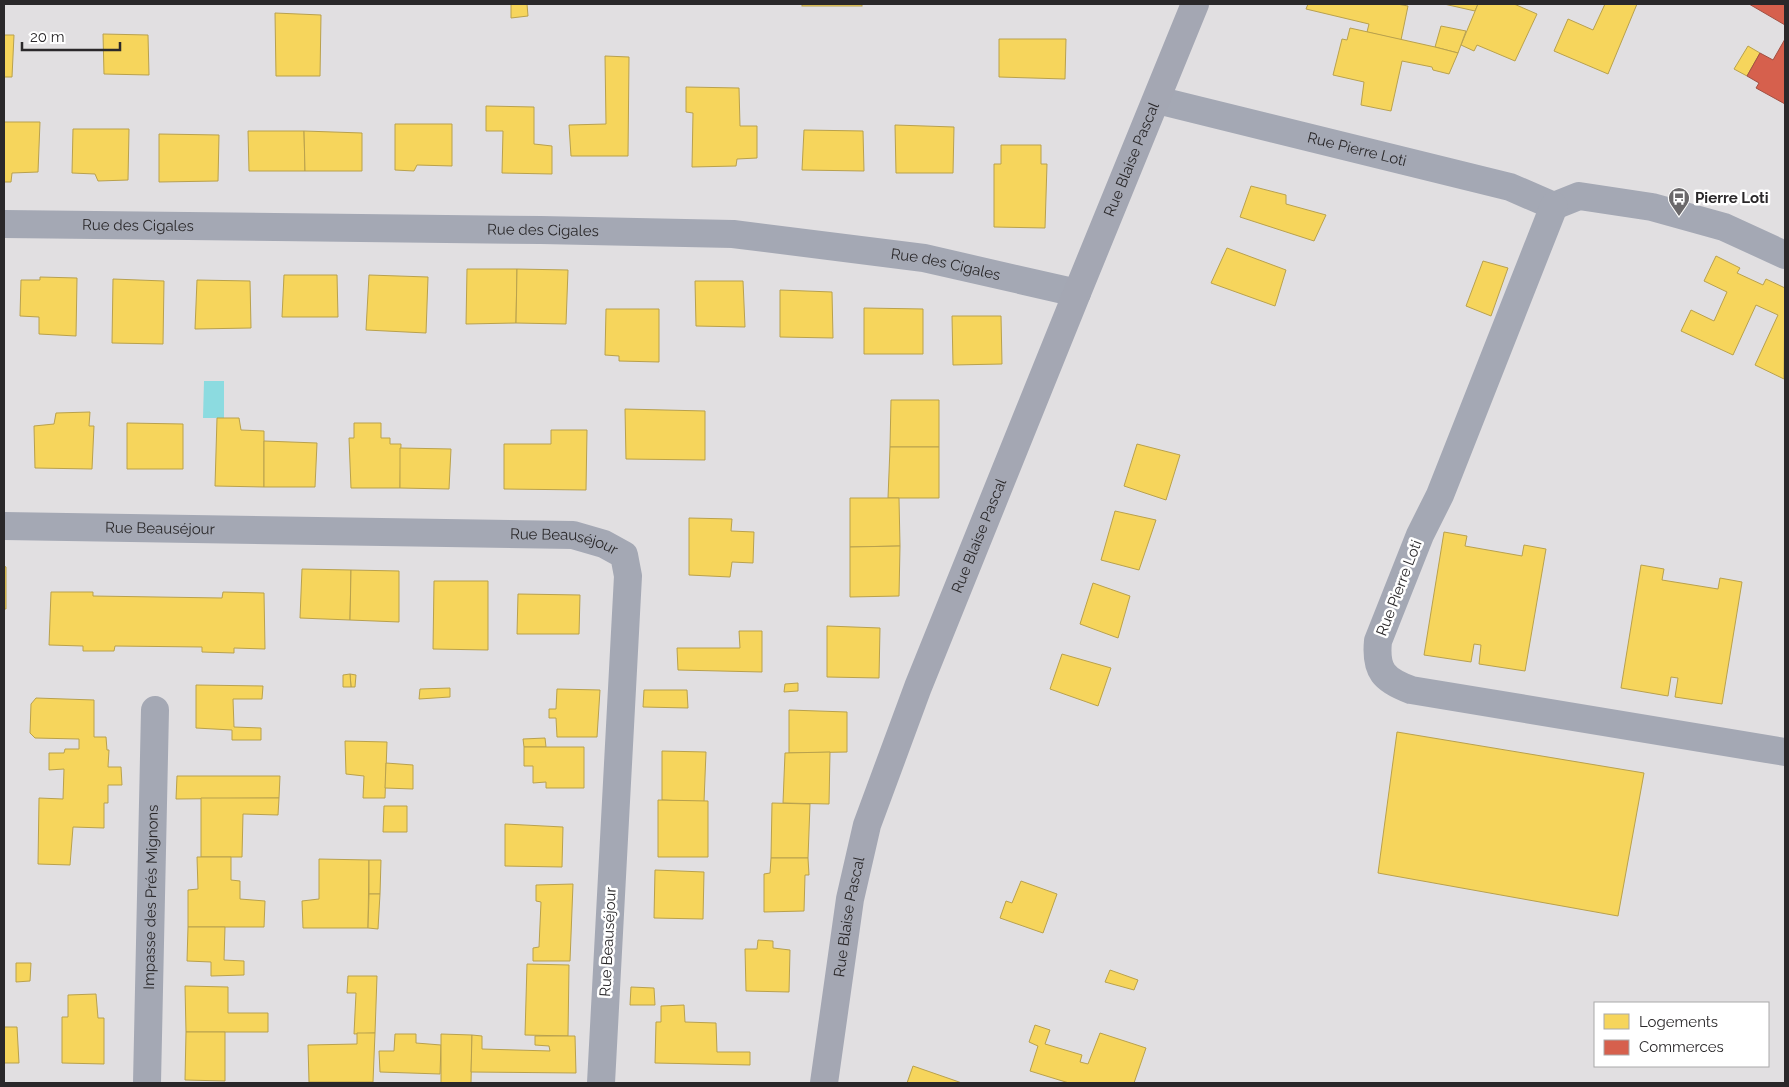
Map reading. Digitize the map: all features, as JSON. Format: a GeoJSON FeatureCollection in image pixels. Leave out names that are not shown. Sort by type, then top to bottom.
{"type":"FeatureCollection","features":[{"type":"Feature","properties":{"kind":"street","name":"Rue Blaise Pascal"},"geometry":{"type":"LineString","coordinates":[[824,1083],[850,899],[867,825],[918,687],[1195,4]]}},
{"type":"Feature","properties":{"kind":"street","name":"Rue Pierre Loti"},"geometry":{"type":"LineString","coordinates":[[1157,100],[1510,186],[1554,206],[1440,495],[1420,535],[1378,641],[1377,657],[1382,672],[1395,684],[1411,690],[1785,752]]}},
{"type":"Feature","properties":{"kind":"street"},"geometry":{"type":"LineString","coordinates":[[1554,206],[1579,196],[1652,207],[1724,227],[1785,255]]}},
{"type":"Feature","properties":{"kind":"street","name":"Rue des Cigales"},"geometry":{"type":"LineString","coordinates":[[4,224],[733,234],[924,258],[1077,292]]}},
{"type":"Feature","properties":{"kind":"street","name":"Rue Beauséjour"},"geometry":{"type":"LineString","coordinates":[[4,526],[573,535],[604,544],[624,555],[628,576],[600,1083]]}},
{"type":"Feature","properties":{"kind":"street","name":"Impasse des Prés Mignons"},"geometry":{"type":"LineString","coordinates":[[147,1083],[155,710]]}},
{"type":"Feature","properties":{"kind":"water"},"geometry":{"type":"Polygon","coordinates":[[[204,381],[224,381],[224,418],[203,418],[204,381]]]}},
{"type":"Feature","properties":{"kind":"building: Logements"},"geometry":{"type":"Polygon","coordinates":[[[511,4],[527,4],[528,16],[511,18],[511,4]]]}},
{"type":"Feature","properties":{"kind":"building: Logements"},"geometry":{"type":"Polygon","coordinates":[[[802,4],[862,4],[862,6],[802,6],[802,4]]]}},
{"type":"Feature","properties":{"kind":"building: Logements"},"geometry":{"type":"Polygon","coordinates":[[[1308,4],[1397,4],[1408,6],[1401,40],[1367,32],[1369,24],[1306,9],[1308,4]]]}},
{"type":"Feature","properties":{"kind":"building: Logements"},"geometry":{"type":"Polygon","coordinates":[[[1444,4],[1478,4],[1475,11],[1444,4]]]}},
{"type":"Feature","properties":{"kind":"building: Logements"},"geometry":{"type":"Polygon","coordinates":[[[1478,4],[1514,4],[1537,14],[1515,61],[1477,45],[1474,51],[1461,45],[1478,4]]]}},
{"type":"Feature","properties":{"kind":"building: Logements"},"geometry":{"type":"Polygon","coordinates":[[[1605,4],[1637,4],[1608,74],[1554,51],[1568,19],[1593,30],[1605,4]]]}},
{"type":"Feature","properties":{"kind":"building: Logements"},"geometry":{"type":"Polygon","coordinates":[[[275,13],[321,15],[320,76],[276,76],[275,13]]]}},
{"type":"Feature","properties":{"kind":"building: Logements"},"geometry":{"type":"Polygon","coordinates":[[[1441,26],[1466,31],[1458,53],[1435,47],[1441,26]]]}},
{"type":"Feature","properties":{"kind":"building: Logements"},"geometry":{"type":"Polygon","coordinates":[[[1350,28],[1458,53],[1449,74],[1433,70],[1432,67],[1402,61],[1391,111],[1361,105],[1364,82],[1333,75],[1342,39],[1347,40],[1350,28]]]}},
{"type":"Feature","properties":{"kind":"building: Logements"},"geometry":{"type":"Polygon","coordinates":[[[103,34],[148,35],[149,75],[104,74],[103,34]]]}},
{"type":"Feature","properties":{"kind":"building: Logements"},"geometry":{"type":"Polygon","coordinates":[[[4,35],[14,35],[12,77],[4,77],[4,35]]]}},
{"type":"Feature","properties":{"kind":"building: Logements"},"geometry":{"type":"Polygon","coordinates":[[[999,39],[1066,39],[1065,79],[999,77],[999,39]]]}},
{"type":"Feature","properties":{"kind":"building: Logements"},"geometry":{"type":"Polygon","coordinates":[[[1748,46],[1760,53],[1747,76],[1734,69],[1748,46]]]}},
{"type":"Feature","properties":{"kind":"building: Logements"},"geometry":{"type":"Polygon","coordinates":[[[605,56],[629,57],[628,156],[571,156],[569,125],[606,124],[605,56]]]}},
{"type":"Feature","properties":{"kind":"building: Logements"},"geometry":{"type":"Polygon","coordinates":[[[686,87],[739,88],[740,126],[757,126],[757,158],[737,159],[736,166],[692,167],[693,113],[686,112],[686,87]]]}},
{"type":"Feature","properties":{"kind":"building: Logements"},"geometry":{"type":"Polygon","coordinates":[[[486,106],[534,107],[534,144],[552,146],[552,174],[502,173],[503,131],[486,131],[486,106]]]}},
{"type":"Feature","properties":{"kind":"building: Logements"},"geometry":{"type":"Polygon","coordinates":[[[4,122],[40,122],[38,172],[12,173],[11,182],[4,182],[4,122]]]}},
{"type":"Feature","properties":{"kind":"building: Logements"},"geometry":{"type":"Polygon","coordinates":[[[395,124],[452,124],[452,166],[417,165],[414,171],[395,170],[395,124]]]}},
{"type":"Feature","properties":{"kind":"building: Logements"},"geometry":{"type":"Polygon","coordinates":[[[895,125],[954,127],[953,173],[896,173],[895,125]]]}},
{"type":"Feature","properties":{"kind":"building: Logements"},"geometry":{"type":"Polygon","coordinates":[[[73,129],[129,129],[128,180],[98,181],[95,174],[72,173],[73,129]]]}},
{"type":"Feature","properties":{"kind":"building: Logements"},"geometry":{"type":"Polygon","coordinates":[[[804,130],[863,131],[864,171],[802,170],[804,130]]]}},
{"type":"Feature","properties":{"kind":"building: Logements"},"geometry":{"type":"Polygon","coordinates":[[[248,131],[304,131],[305,171],[249,171],[248,131]]]}},
{"type":"Feature","properties":{"kind":"building: Logements"},"geometry":{"type":"Polygon","coordinates":[[[304,131],[362,133],[362,171],[305,171],[304,131]]]}},
{"type":"Feature","properties":{"kind":"building: Logements"},"geometry":{"type":"Polygon","coordinates":[[[159,134],[219,135],[218,181],[159,182],[159,134]]]}},
{"type":"Feature","properties":{"kind":"building: Logements"},"geometry":{"type":"Polygon","coordinates":[[[1001,145],[1041,145],[1041,164],[1047,164],[1045,228],[994,227],[994,164],[1001,164],[1001,145]]]}},
{"type":"Feature","properties":{"kind":"building: Logements"},"geometry":{"type":"Polygon","coordinates":[[[1251,186],[1286,195],[1286,204],[1326,215],[1314,241],[1240,217],[1251,186]]]}},
{"type":"Feature","properties":{"kind":"building: Logements"},"geometry":{"type":"Polygon","coordinates":[[[1227,248],[1286,270],[1275,306],[1211,283],[1227,248]]]}},
{"type":"Feature","properties":{"kind":"building: Logements"},"geometry":{"type":"Polygon","coordinates":[[[1716,256],[1740,268],[1737,273],[1763,285],[1766,279],[1785,288],[1784,379],[1755,365],[1778,315],[1756,305],[1733,355],[1681,331],[1691,310],[1714,321],[1727,292],[1704,281],[1716,256]]]}},
{"type":"Feature","properties":{"kind":"building: Logements"},"geometry":{"type":"Polygon","coordinates":[[[1483,261],[1508,268],[1491,316],[1466,306],[1483,261]]]}},
{"type":"Feature","properties":{"kind":"building: Logements"},"geometry":{"type":"Polygon","coordinates":[[[467,269],[517,269],[516,323],[466,324],[467,269]]]}},
{"type":"Feature","properties":{"kind":"building: Logements"},"geometry":{"type":"Polygon","coordinates":[[[517,269],[568,270],[566,324],[516,323],[517,269]]]}},
{"type":"Feature","properties":{"kind":"building: Logements"},"geometry":{"type":"Polygon","coordinates":[[[284,275],[337,275],[338,317],[282,317],[284,275]]]}},
{"type":"Feature","properties":{"kind":"building: Logements"},"geometry":{"type":"Polygon","coordinates":[[[369,275],[428,277],[426,333],[366,330],[369,275]]]}},
{"type":"Feature","properties":{"kind":"building: Logements"},"geometry":{"type":"Polygon","coordinates":[[[40,277],[77,278],[76,336],[39,334],[39,317],[20,316],[21,280],[40,280],[40,277]]]}},
{"type":"Feature","properties":{"kind":"building: Logements"},"geometry":{"type":"Polygon","coordinates":[[[113,279],[164,281],[163,344],[112,343],[113,279]]]}},
{"type":"Feature","properties":{"kind":"building: Logements"},"geometry":{"type":"Polygon","coordinates":[[[197,280],[250,281],[251,328],[195,329],[197,280]]]}},
{"type":"Feature","properties":{"kind":"building: Logements"},"geometry":{"type":"Polygon","coordinates":[[[695,281],[743,281],[745,327],[696,326],[695,281]]]}},
{"type":"Feature","properties":{"kind":"building: Logements"},"geometry":{"type":"Polygon","coordinates":[[[780,290],[832,292],[833,338],[780,337],[780,290]]]}},
{"type":"Feature","properties":{"kind":"building: Logements"},"geometry":{"type":"Polygon","coordinates":[[[864,308],[923,309],[923,354],[864,354],[864,308]]]}},
{"type":"Feature","properties":{"kind":"building: Logements"},"geometry":{"type":"Polygon","coordinates":[[[606,309],[659,309],[659,362],[619,361],[619,356],[605,355],[606,309]]]}},
{"type":"Feature","properties":{"kind":"building: Logements"},"geometry":{"type":"Polygon","coordinates":[[[952,316],[1001,316],[1002,364],[953,365],[952,316]]]}},
{"type":"Feature","properties":{"kind":"building: Logements"},"geometry":{"type":"Polygon","coordinates":[[[891,400],[939,400],[939,447],[890,447],[891,400]]]}},
{"type":"Feature","properties":{"kind":"building: Logements"},"geometry":{"type":"Polygon","coordinates":[[[625,409],[705,411],[705,460],[626,459],[625,409]]]}},
{"type":"Feature","properties":{"kind":"building: Logements"},"geometry":{"type":"Polygon","coordinates":[[[90,412],[89,426],[94,426],[92,469],[35,468],[34,426],[54,424],[56,413],[90,412]]]}},
{"type":"Feature","properties":{"kind":"building: Logements"},"geometry":{"type":"Polygon","coordinates":[[[217,418],[239,418],[241,430],[264,431],[264,487],[215,486],[217,418]]]}},
{"type":"Feature","properties":{"kind":"building: Logements"},"geometry":{"type":"Polygon","coordinates":[[[127,423],[183,424],[183,469],[127,469],[127,423]]]}},
{"type":"Feature","properties":{"kind":"building: Logements"},"geometry":{"type":"Polygon","coordinates":[[[354,423],[381,423],[381,438],[390,438],[390,444],[401,444],[400,488],[351,488],[349,438],[354,438],[354,423]]]}},
{"type":"Feature","properties":{"kind":"building: Logements"},"geometry":{"type":"Polygon","coordinates":[[[551,430],[587,430],[586,490],[504,489],[504,444],[551,444],[551,430]]]}},
{"type":"Feature","properties":{"kind":"building: Logements"},"geometry":{"type":"Polygon","coordinates":[[[264,441],[317,443],[315,487],[264,487],[264,441]]]}},
{"type":"Feature","properties":{"kind":"building: Logements"},"geometry":{"type":"Polygon","coordinates":[[[1137,444],[1180,455],[1166,500],[1124,486],[1137,444]]]}},
{"type":"Feature","properties":{"kind":"building: Logements"},"geometry":{"type":"Polygon","coordinates":[[[890,447],[939,447],[939,498],[888,498],[890,447]]]}},
{"type":"Feature","properties":{"kind":"building: Logements"},"geometry":{"type":"Polygon","coordinates":[[[400,448],[451,449],[449,489],[400,488],[400,448]]]}},
{"type":"Feature","properties":{"kind":"building: Logements"},"geometry":{"type":"Polygon","coordinates":[[[850,498],[899,498],[900,546],[850,547],[850,498]]]}},
{"type":"Feature","properties":{"kind":"building: Logements"},"geometry":{"type":"Polygon","coordinates":[[[1115,511],[1156,520],[1139,570],[1101,560],[1115,511]]]}},
{"type":"Feature","properties":{"kind":"building: Logements"},"geometry":{"type":"Polygon","coordinates":[[[689,518],[732,519],[731,531],[754,532],[753,563],[732,562],[730,577],[689,575],[689,518]]]}},
{"type":"Feature","properties":{"kind":"building: Logements"},"geometry":{"type":"Polygon","coordinates":[[[1444,532],[1467,536],[1465,546],[1522,556],[1524,545],[1546,549],[1525,671],[1479,664],[1481,645],[1474,644],[1471,662],[1424,655],[1444,532]]]}},
{"type":"Feature","properties":{"kind":"building: Logements"},"geometry":{"type":"Polygon","coordinates":[[[900,546],[899,596],[850,597],[850,547],[900,546]]]}},
{"type":"Feature","properties":{"kind":"building: Logements"},"geometry":{"type":"Polygon","coordinates":[[[1641,565],[1664,569],[1662,580],[1718,589],[1720,578],[1742,582],[1722,704],[1675,697],[1678,678],[1671,677],[1668,696],[1621,688],[1641,565]]]}},
{"type":"Feature","properties":{"kind":"building: Logements"},"geometry":{"type":"Polygon","coordinates":[[[4,566],[6,567],[6,609],[4,609],[4,566]]]}},
{"type":"Feature","properties":{"kind":"building: Logements"},"geometry":{"type":"Polygon","coordinates":[[[302,569],[351,570],[350,620],[300,618],[302,569]]]}},
{"type":"Feature","properties":{"kind":"building: Logements"},"geometry":{"type":"Polygon","coordinates":[[[351,570],[399,571],[399,622],[350,620],[351,570]]]}},
{"type":"Feature","properties":{"kind":"building: Logements"},"geometry":{"type":"Polygon","coordinates":[[[434,581],[488,581],[488,650],[433,649],[434,581]]]}},
{"type":"Feature","properties":{"kind":"building: Logements"},"geometry":{"type":"Polygon","coordinates":[[[1093,583],[1130,596],[1118,638],[1080,624],[1093,583]]]}},
{"type":"Feature","properties":{"kind":"building: Logements"},"geometry":{"type":"Polygon","coordinates":[[[51,592],[93,592],[93,596],[222,598],[223,592],[264,593],[265,649],[234,648],[234,653],[202,652],[202,647],[115,646],[114,651],[83,651],[83,646],[49,645],[51,592]]]}},
{"type":"Feature","properties":{"kind":"building: Logements"},"geometry":{"type":"Polygon","coordinates":[[[518,594],[580,595],[579,634],[517,634],[518,594]]]}},
{"type":"Feature","properties":{"kind":"building: Logements"},"geometry":{"type":"Polygon","coordinates":[[[827,626],[880,628],[879,678],[827,677],[827,626]]]}},
{"type":"Feature","properties":{"kind":"building: Logements"},"geometry":{"type":"Polygon","coordinates":[[[739,631],[762,631],[762,672],[678,670],[677,648],[740,648],[739,631]]]}},
{"type":"Feature","properties":{"kind":"building: Logements"},"geometry":{"type":"Polygon","coordinates":[[[1062,654],[1111,668],[1098,706],[1050,689],[1062,654]]]}},
{"type":"Feature","properties":{"kind":"building: Logements"},"geometry":{"type":"Polygon","coordinates":[[[350,674],[356,675],[355,687],[351,687],[350,674]]]}},
{"type":"Feature","properties":{"kind":"building: Logements"},"geometry":{"type":"Polygon","coordinates":[[[350,674],[351,687],[343,687],[343,675],[350,674]]]}},
{"type":"Feature","properties":{"kind":"building: Logements"},"geometry":{"type":"Polygon","coordinates":[[[798,683],[798,691],[784,692],[785,684],[798,683]]]}},
{"type":"Feature","properties":{"kind":"building: Logements"},"geometry":{"type":"Polygon","coordinates":[[[196,685],[263,686],[262,699],[233,699],[234,727],[261,728],[261,740],[232,740],[232,730],[196,728],[196,685]]]}},
{"type":"Feature","properties":{"kind":"building: Logements"},"geometry":{"type":"Polygon","coordinates":[[[450,688],[450,697],[419,699],[420,689],[450,688]]]}},
{"type":"Feature","properties":{"kind":"building: Logements"},"geometry":{"type":"Polygon","coordinates":[[[557,689],[600,690],[597,737],[557,737],[556,718],[549,718],[549,709],[556,709],[557,689]]]}},
{"type":"Feature","properties":{"kind":"building: Logements"},"geometry":{"type":"Polygon","coordinates":[[[644,690],[687,690],[688,708],[643,707],[644,690]]]}},
{"type":"Feature","properties":{"kind":"building: Logements"},"geometry":{"type":"Polygon","coordinates":[[[36,698],[94,700],[94,737],[106,737],[107,750],[109,750],[108,767],[121,767],[122,785],[108,785],[108,803],[104,803],[104,828],[73,827],[70,865],[38,864],[39,798],[63,799],[64,769],[49,770],[49,753],[64,753],[65,749],[79,749],[79,739],[35,738],[30,733],[31,704],[36,698]]]}},
{"type":"Feature","properties":{"kind":"building: Logements"},"geometry":{"type":"Polygon","coordinates":[[[789,710],[847,712],[847,752],[789,753],[789,710]]]}},
{"type":"Feature","properties":{"kind":"building: Logements"},"geometry":{"type":"Polygon","coordinates":[[[1397,732],[1644,773],[1618,916],[1378,873],[1397,732]]]}},
{"type":"Feature","properties":{"kind":"building: Logements"},"geometry":{"type":"Polygon","coordinates":[[[545,738],[546,747],[524,747],[523,739],[545,738]]]}},
{"type":"Feature","properties":{"kind":"building: Logements"},"geometry":{"type":"Polygon","coordinates":[[[345,741],[387,742],[385,798],[363,798],[364,776],[346,774],[345,741]]]}},
{"type":"Feature","properties":{"kind":"building: Logements"},"geometry":{"type":"Polygon","coordinates":[[[524,747],[584,747],[584,788],[546,788],[546,782],[533,783],[533,766],[524,766],[524,747]]]}},
{"type":"Feature","properties":{"kind":"building: Logements"},"geometry":{"type":"Polygon","coordinates":[[[662,751],[706,752],[704,802],[662,800],[662,751]]]}},
{"type":"Feature","properties":{"kind":"building: Logements"},"geometry":{"type":"Polygon","coordinates":[[[830,752],[829,804],[783,803],[785,753],[830,752]]]}},
{"type":"Feature","properties":{"kind":"building: Logements"},"geometry":{"type":"Polygon","coordinates":[[[386,763],[413,765],[413,789],[385,788],[386,763]]]}},
{"type":"Feature","properties":{"kind":"building: Logements"},"geometry":{"type":"Polygon","coordinates":[[[177,776],[280,776],[279,798],[176,799],[177,776]]]}},
{"type":"Feature","properties":{"kind":"building: Logements"},"geometry":{"type":"Polygon","coordinates":[[[201,798],[279,798],[278,815],[243,814],[242,857],[201,857],[201,798]]]}},
{"type":"Feature","properties":{"kind":"building: Logements"},"geometry":{"type":"Polygon","coordinates":[[[658,800],[708,801],[708,857],[658,857],[658,800]]]}},
{"type":"Feature","properties":{"kind":"building: Logements"},"geometry":{"type":"Polygon","coordinates":[[[772,803],[810,804],[808,858],[771,858],[772,803]]]}},
{"type":"Feature","properties":{"kind":"building: Logements"},"geometry":{"type":"Polygon","coordinates":[[[384,806],[407,806],[407,832],[383,832],[384,806]]]}},
{"type":"Feature","properties":{"kind":"building: Logements"},"geometry":{"type":"Polygon","coordinates":[[[505,824],[563,827],[562,867],[505,866],[505,824]]]}},
{"type":"Feature","properties":{"kind":"building: Logements"},"geometry":{"type":"Polygon","coordinates":[[[197,857],[231,857],[231,880],[240,881],[240,899],[265,901],[264,927],[188,927],[188,890],[198,889],[197,857]]]}},
{"type":"Feature","properties":{"kind":"building: Logements"},"geometry":{"type":"Polygon","coordinates":[[[771,858],[808,858],[809,875],[805,875],[804,911],[764,912],[764,874],[770,873],[771,858]]]}},
{"type":"Feature","properties":{"kind":"building: Logements"},"geometry":{"type":"Polygon","coordinates":[[[319,859],[369,860],[368,928],[303,928],[302,901],[319,899],[319,859]]]}},
{"type":"Feature","properties":{"kind":"building: Logements"},"geometry":{"type":"Polygon","coordinates":[[[369,860],[381,860],[380,894],[369,894],[369,860]]]}},
{"type":"Feature","properties":{"kind":"building: Logements"},"geometry":{"type":"Polygon","coordinates":[[[655,870],[704,872],[703,919],[654,918],[655,870]]]}},
{"type":"Feature","properties":{"kind":"building: Logements"},"geometry":{"type":"Polygon","coordinates":[[[1021,881],[1057,894],[1043,933],[1000,918],[1006,901],[1012,903],[1021,881]]]}},
{"type":"Feature","properties":{"kind":"building: Logements"},"geometry":{"type":"Polygon","coordinates":[[[573,884],[570,961],[533,961],[533,948],[539,947],[541,902],[536,901],[536,885],[573,884]]]}},
{"type":"Feature","properties":{"kind":"building: Logements"},"geometry":{"type":"Polygon","coordinates":[[[369,894],[380,894],[378,929],[368,928],[369,894]]]}},
{"type":"Feature","properties":{"kind":"building: Logements"},"geometry":{"type":"Polygon","coordinates":[[[188,927],[225,927],[224,960],[244,961],[244,975],[211,976],[211,962],[187,961],[188,927]]]}},
{"type":"Feature","properties":{"kind":"building: Logements"},"geometry":{"type":"Polygon","coordinates":[[[758,940],[773,941],[773,948],[790,950],[789,992],[746,991],[745,949],[757,949],[758,940]]]}},
{"type":"Feature","properties":{"kind":"building: Logements"},"geometry":{"type":"Polygon","coordinates":[[[16,963],[31,963],[30,981],[16,982],[16,963]]]}},
{"type":"Feature","properties":{"kind":"building: Logements"},"geometry":{"type":"Polygon","coordinates":[[[527,964],[569,965],[568,1036],[525,1035],[527,964]]]}},
{"type":"Feature","properties":{"kind":"building: Logements"},"geometry":{"type":"Polygon","coordinates":[[[1110,970],[1138,980],[1134,990],[1105,982],[1110,970]]]}},
{"type":"Feature","properties":{"kind":"building: Logements"},"geometry":{"type":"Polygon","coordinates":[[[348,976],[377,976],[375,1033],[354,1034],[356,993],[347,993],[348,976]]]}},
{"type":"Feature","properties":{"kind":"building: Logements"},"geometry":{"type":"Polygon","coordinates":[[[185,986],[228,987],[228,1013],[268,1013],[268,1032],[186,1032],[185,986]]]}},
{"type":"Feature","properties":{"kind":"building: Logements"},"geometry":{"type":"Polygon","coordinates":[[[631,987],[654,988],[655,1005],[630,1005],[631,987]]]}},
{"type":"Feature","properties":{"kind":"building: Logements"},"geometry":{"type":"Polygon","coordinates":[[[96,994],[98,1018],[104,1018],[104,1064],[62,1063],[62,1017],[68,1017],[68,995],[96,994]]]}},
{"type":"Feature","properties":{"kind":"building: Logements"},"geometry":{"type":"Polygon","coordinates":[[[684,1005],[685,1022],[716,1023],[717,1052],[750,1052],[750,1065],[655,1063],[656,1022],[661,1022],[661,1006],[684,1005]]]}},
{"type":"Feature","properties":{"kind":"building: Logements"},"geometry":{"type":"Polygon","coordinates":[[[1035,1025],[1050,1030],[1045,1044],[1082,1055],[1080,1062],[1088,1064],[1100,1033],[1146,1048],[1134,1083],[1069,1083],[1030,1071],[1038,1046],[1029,1042],[1035,1025]]]}},
{"type":"Feature","properties":{"kind":"building: Logements"},"geometry":{"type":"Polygon","coordinates":[[[4,1027],[17,1027],[19,1063],[4,1063],[4,1027]]]}},
{"type":"Feature","properties":{"kind":"building: Logements"},"geometry":{"type":"Polygon","coordinates":[[[186,1032],[225,1032],[225,1081],[185,1080],[186,1032]]]}},
{"type":"Feature","properties":{"kind":"building: Logements"},"geometry":{"type":"Polygon","coordinates":[[[357,1033],[375,1033],[373,1082],[309,1082],[308,1045],[357,1044],[357,1033]]]}},
{"type":"Feature","properties":{"kind":"building: Logements"},"geometry":{"type":"Polygon","coordinates":[[[395,1034],[416,1034],[416,1043],[441,1045],[440,1074],[380,1072],[379,1051],[394,1051],[395,1034]]]}},
{"type":"Feature","properties":{"kind":"building: Logements"},"geometry":{"type":"Polygon","coordinates":[[[441,1034],[472,1035],[471,1083],[441,1083],[441,1034]]]}},
{"type":"Feature","properties":{"kind":"building: Logements"},"geometry":{"type":"Polygon","coordinates":[[[472,1035],[482,1036],[482,1049],[550,1051],[549,1046],[535,1045],[535,1036],[575,1036],[576,1073],[471,1072],[472,1035]]]}},
{"type":"Feature","properties":{"kind":"building: Logements"},"geometry":{"type":"Polygon","coordinates":[[[913,1066],[962,1083],[907,1083],[913,1066]]]}},
{"type":"Feature","properties":{"kind":"building: Commerces"},"geometry":{"type":"Polygon","coordinates":[[[1749,4],[1785,4],[1785,25],[1749,4]]]}},
{"type":"Feature","properties":{"kind":"building: Commerces"},"geometry":{"type":"Polygon","coordinates":[[[1785,39],[1785,104],[1756,88],[1759,83],[1747,76],[1760,53],[1773,60],[1785,39]]]}},
{"type":"Feature","properties":{"kind":"place","name":"Pierre Loti"},"geometry":{"type":"Point","coordinates":[1679,217]}}]}
